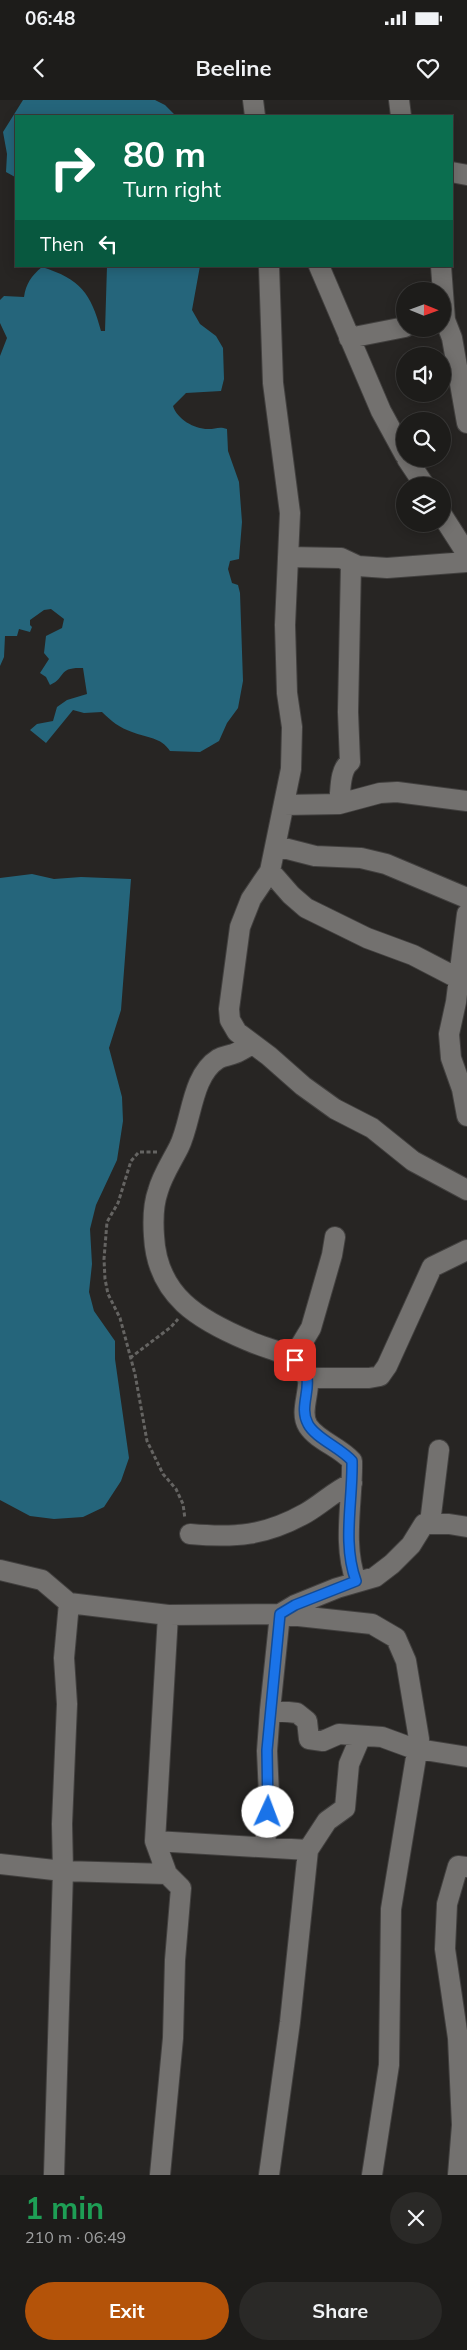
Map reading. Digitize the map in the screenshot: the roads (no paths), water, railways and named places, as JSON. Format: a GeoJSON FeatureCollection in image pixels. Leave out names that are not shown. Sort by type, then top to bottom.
{"type":"FeatureCollection","features":[{"type":"Feature","properties":{"kind":"street"},"geometry":{"type":"LineString","coordinates":[[253,100],[256,115]]}},
{"type":"Feature","properties":{"kind":"street"},"geometry":{"type":"LineString","coordinates":[[399,100],[401,115]]}},
{"type":"Feature","properties":{"kind":"street"},"geometry":{"type":"LineString","coordinates":[[453,172],[467,174]]}},
{"type":"Feature","properties":{"kind":"street"},"geometry":{"type":"LineString","coordinates":[[268,267],[273,383],[280,449],[289,504],[285,625],[292,749],[291,768],[270,871],[244,914],[240,928],[229,1009],[230,1020],[237,1032],[335,1109],[372,1128],[413,1161],[467,1190]]}},
{"type":"Feature","properties":{"kind":"street"},"geometry":{"type":"LineString","coordinates":[[319,267],[381,411],[396,438]]}},
{"type":"Feature","properties":{"kind":"street"},"geometry":{"type":"LineString","coordinates":[[441,267],[442,282]]}},
{"type":"Feature","properties":{"kind":"street"},"geometry":{"type":"LineString","coordinates":[[349,338],[396,329]]}},
{"type":"Feature","properties":{"kind":"street"},"geometry":{"type":"LineString","coordinates":[[451,336],[467,423]]}},
{"type":"Feature","properties":{"kind":"street"},"geometry":{"type":"LineString","coordinates":[[451,529],[467,554]]}},
{"type":"Feature","properties":{"kind":"street"},"geometry":{"type":"LineString","coordinates":[[288,557],[341,558],[351,564],[387,568],[467,562]]}},
{"type":"Feature","properties":{"kind":"street"},"geometry":{"type":"LineString","coordinates":[[340,804],[342,772],[350,762],[348,712],[351,564]]}},
{"type":"Feature","properties":{"kind":"street"},"geometry":{"type":"LineString","coordinates":[[284,805],[340,804],[380,794],[397,792],[467,801]]}},
{"type":"Feature","properties":{"kind":"street"},"geometry":{"type":"LineString","coordinates":[[276,846],[315,856],[361,858],[386,864],[467,898]]}},
{"type":"Feature","properties":{"kind":"street"},"geometry":{"type":"LineString","coordinates":[[270,871],[291,896],[306,908],[368,938],[413,955],[462,981]]}},
{"type":"Feature","properties":{"kind":"street"},"geometry":{"type":"LineString","coordinates":[[467,914],[462,981],[449,1039],[467,1116]]}},
{"type":"Feature","properties":{"kind":"street"},"geometry":{"type":"LineString","coordinates":[[253,1044],[219,1059],[204,1075],[193,1097],[185,1135],[157,1194],[154,1214],[154,1244],[167,1286],[188,1308],[209,1323],[293,1358],[304,1368],[307,1378],[305,1415],[308,1426],[352,1461],[349,1542],[350,1561],[356,1581]]}},
{"type":"Feature","properties":{"kind":"street"},"geometry":{"type":"LineString","coordinates":[[293,1358],[311,1328],[330,1264],[335,1237]]}},
{"type":"Feature","properties":{"kind":"street"},"geometry":{"type":"LineString","coordinates":[[307,1378],[363,1379],[380,1376],[387,1366],[432,1267],[467,1250]]}},
{"type":"Feature","properties":{"kind":"street"},"geometry":{"type":"LineString","coordinates":[[430,1523],[439,1450]]}},
{"type":"Feature","properties":{"kind":"street"},"geometry":{"type":"LineString","coordinates":[[190,1534],[218,1537],[248,1535],[307,1512],[338,1489],[352,1483]]}},
{"type":"Feature","properties":{"kind":"street"},"geometry":{"type":"LineString","coordinates":[[280,1614],[295,1605],[356,1581],[375,1577],[411,1545],[421,1526],[430,1523],[467,1527]]}},
{"type":"Feature","properties":{"kind":"street"},"geometry":{"type":"LineString","coordinates":[[0,1570],[42,1580],[70,1603],[168,1615],[280,1614],[372,1624],[396,1638],[406,1661],[419,1739],[390,1910],[389,2065],[372,2175]]}},
{"type":"Feature","properties":{"kind":"street"},"geometry":{"type":"LineString","coordinates":[[54,2175],[64,1871],[62,1824],[67,1704],[64,1658],[70,1603]]}},
{"type":"Feature","properties":{"kind":"street"},"geometry":{"type":"LineString","coordinates":[[265,1846],[269,1795],[267,1750],[280,1614]]}},
{"type":"Feature","properties":{"kind":"street"},"geometry":{"type":"LineString","coordinates":[[160,2175],[173,2038],[181,1888],[167,1874],[155,1841],[168,1615]]}},
{"type":"Feature","properties":{"kind":"street"},"geometry":{"type":"LineString","coordinates":[[270,1710],[297,1713],[307,1721],[310,1739],[323,1742],[339,1734],[382,1738],[417,1749],[467,1757]]}},
{"type":"Feature","properties":{"kind":"street"},"geometry":{"type":"LineString","coordinates":[[269,2175],[290,2022],[308,1850],[327,1822],[345,1808],[349,1764],[361,1736]]}},
{"type":"Feature","properties":{"kind":"street"},"geometry":{"type":"LineString","coordinates":[[155,1841],[308,1850]]}},
{"type":"Feature","properties":{"kind":"street"},"geometry":{"type":"LineString","coordinates":[[0,1864],[64,1871],[167,1874]]}},
{"type":"Feature","properties":{"kind":"street"},"geometry":{"type":"LineString","coordinates":[[458,2175],[463,2152],[458,2038],[445,1949],[447,1904],[458,1866],[467,1867]]}},
{"type":"Feature","properties":{"kind":"water"},"geometry":{"type":"Polygon","coordinates":[[[23,100],[155,100],[165,105],[175,115],[15,115],[15,177],[6,172],[7,154],[3,132],[23,100]]]}},
{"type":"Feature","properties":{"kind":"water"},"geometry":{"type":"Polygon","coordinates":[[[42,267],[66,277],[82,289],[93,307],[101,331],[105,331],[107,267],[200,267],[192,310],[200,324],[216,336],[223,348],[224,379],[221,391],[186,393],[173,406],[182,419],[192,425],[203,429],[227,429],[228,451],[239,482],[242,522],[239,559],[230,561],[228,569],[232,583],[238,585],[240,593],[243,681],[238,708],[227,723],[219,741],[200,752],[170,751],[158,740],[120,726],[102,712],[84,713],[73,710],[46,743],[30,730],[37,724],[53,721],[57,707],[67,700],[87,694],[83,668],[69,669],[50,685],[46,677],[40,673],[49,659],[44,653],[46,636],[62,628],[64,619],[51,609],[44,610],[30,620],[32,627],[30,632],[19,629],[17,636],[5,636],[4,657],[0,666],[0,356],[7,338],[0,323],[0,300],[4,296],[24,297],[30,280],[42,267]]]}},
{"type":"Feature","properties":{"kind":"water"},"geometry":{"type":"Polygon","coordinates":[[[32,874],[54,879],[81,877],[131,879],[121,1010],[109,1048],[122,1097],[123,1121],[117,1160],[96,1205],[90,1229],[92,1264],[89,1292],[94,1311],[115,1341],[115,1359],[129,1458],[121,1481],[104,1507],[83,1517],[54,1519],[30,1516],[0,1500],[0,878],[32,874]]]}}]}
